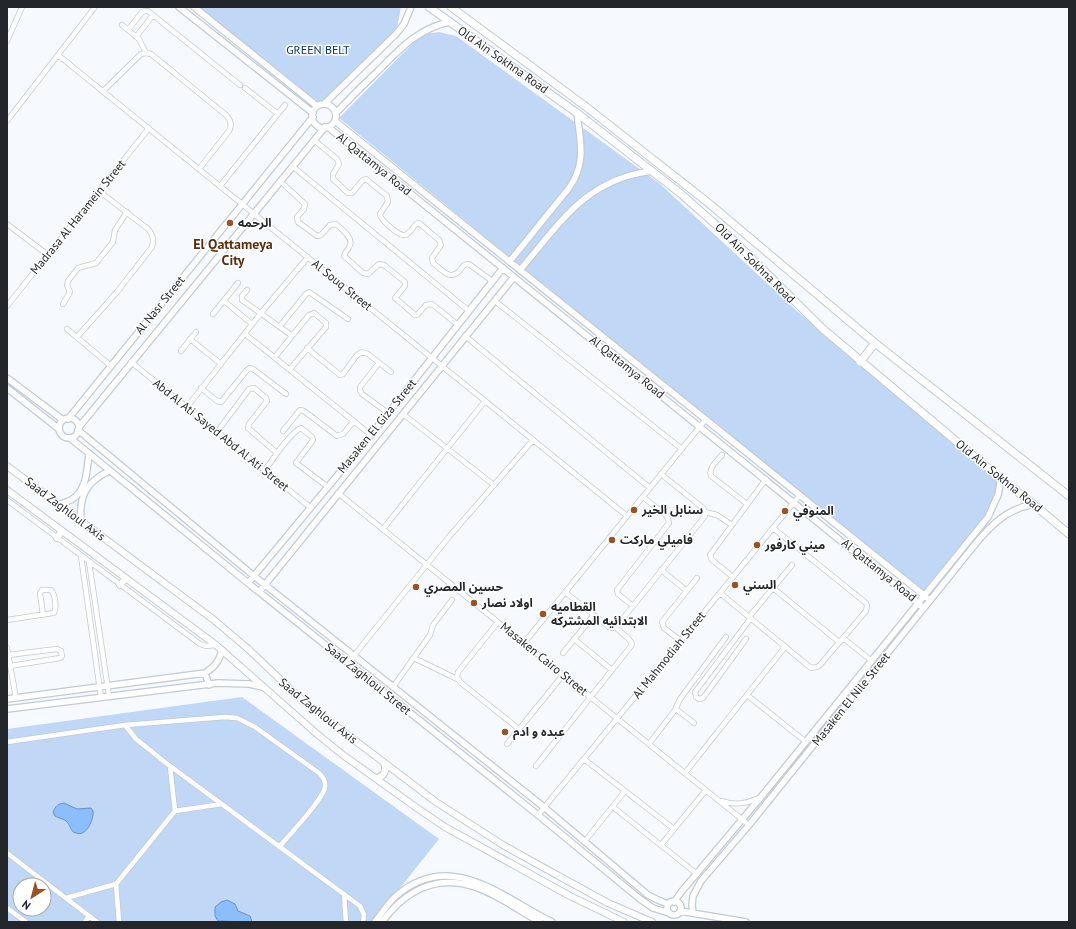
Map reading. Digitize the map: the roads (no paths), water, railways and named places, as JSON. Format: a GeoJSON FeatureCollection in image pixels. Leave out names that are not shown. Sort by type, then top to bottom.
{"type":"FeatureCollection","features":[{"type":"Feature","properties":{"kind":"main road","name":"Old Ain Sokhna Road"},"geometry":{"type":"LineString","coordinates":[[429,7],[577,113],[652,171],[716,225],[807,315],[860,362],[1069,534]]}},
{"type":"Feature","properties":{"kind":"main road","name":"Old Ain Sokhna Road"},"geometry":{"type":"LineString","coordinates":[[451,7],[585,106],[706,201],[875,343],[1069,496]]}},
{"type":"Feature","properties":{"kind":"main road"},"geometry":{"type":"LineString","coordinates":[[860,362],[875,343]]}},
{"type":"Feature","properties":{"kind":"main road","name":"Saad Zaghloul Axis"},"geometry":{"type":"LineString","coordinates":[[7,466],[229,632],[303,701],[436,802],[503,845],[608,903],[652,922]]}},
{"type":"Feature","properties":{"kind":"main road","name":"Saad Zaghloul Axis"},"geometry":{"type":"LineString","coordinates":[[7,490],[216,645],[312,730],[343,755],[445,827],[570,896],[624,922]]}},
{"type":"Feature","properties":{"kind":"main road"},"geometry":{"type":"LineString","coordinates":[[57,538],[62,531]]}},
{"type":"Feature","properties":{"kind":"main road"},"geometry":{"type":"LineString","coordinates":[[120,585],[126,578]]}},
{"type":"Feature","properties":{"kind":"main road"},"geometry":{"type":"LineString","coordinates":[[376,778],[381,777],[384,773],[385,768],[383,763]]}},
{"type":"Feature","properties":{"kind":"street"},"geometry":{"type":"LineString","coordinates":[[7,41],[22,7]]}},
{"type":"Feature","properties":{"kind":"street"},"geometry":{"type":"LineString","coordinates":[[7,121],[95,7]]}},
{"type":"Feature","properties":{"kind":"street"},"geometry":{"type":"LineString","coordinates":[[179,7],[313,115]]}},
{"type":"Feature","properties":{"kind":"street"},"geometry":{"type":"LineString","coordinates":[[194,7],[317,106]]}},
{"type":"Feature","properties":{"kind":"street"},"geometry":{"type":"LineString","coordinates":[[317,106],[324,104],[396,34],[404,24],[411,7]]}},
{"type":"Feature","properties":{"kind":"street"},"geometry":{"type":"LineString","coordinates":[[128,30],[143,11],[147,11],[240,85]]}},
{"type":"Feature","properties":{"kind":"street"},"geometry":{"type":"LineString","coordinates":[[136,37],[153,15]]}},
{"type":"Feature","properties":{"kind":"street"},"geometry":{"type":"LineString","coordinates":[[317,106],[313,115],[314,121],[318,126],[326,127],[335,120],[336,113],[412,39],[433,26],[449,22]]}},
{"type":"Feature","properties":{"kind":"street"},"geometry":{"type":"LineString","coordinates":[[122,25],[142,43],[146,53]]}},
{"type":"Feature","properties":{"kind":"street"},"geometry":{"type":"LineString","coordinates":[[103,91],[139,56],[146,53],[152,54],[226,115],[230,121],[231,128],[199,169]]}},
{"type":"Feature","properties":{"kind":"street","name":"Al Souq Street"},"geometry":{"type":"LineString","coordinates":[[58,55],[627,516]]}},
{"type":"Feature","properties":{"kind":"street"},"geometry":{"type":"LineString","coordinates":[[245,88],[278,114]]}},
{"type":"Feature","properties":{"kind":"street"},"geometry":{"type":"LineString","coordinates":[[324,104],[331,107],[336,113]]}},
{"type":"Feature","properties":{"kind":"street"},"geometry":{"type":"LineString","coordinates":[[220,186],[285,105]]}},
{"type":"Feature","properties":{"kind":"street"},"geometry":{"type":"LineString","coordinates":[[510,262],[569,188],[576,177],[582,154],[577,113]]}},
{"type":"Feature","properties":{"kind":"street","name":"Al Nasr Street"},"geometry":{"type":"LineString","coordinates":[[66,419],[111,366],[313,115]]}},
{"type":"Feature","properties":{"kind":"street","name":"Al Qattamya Road"},"geometry":{"type":"LineString","coordinates":[[335,120],[930,600]]}},
{"type":"Feature","properties":{"kind":"street","name":"Al Nasr Street"},"geometry":{"type":"LineString","coordinates":[[78,429],[131,362],[292,166],[326,127]]}},
{"type":"Feature","properties":{"kind":"street","name":"Al Qattamya Road"},"geometry":{"type":"LineString","coordinates":[[326,127],[766,479],[924,608]]}},
{"type":"Feature","properties":{"kind":"street","name":"Madrasa Al Haramein Street"},"geometry":{"type":"LineString","coordinates":[[7,306],[149,128]]}},
{"type":"Feature","properties":{"kind":"street"},"geometry":{"type":"LineString","coordinates":[[314,140],[337,159],[338,164],[332,174],[333,179],[348,193],[352,193],[363,180],[366,179],[387,196],[388,202],[380,214],[381,220],[400,234],[404,235],[408,234],[416,224],[419,223],[439,240],[441,245],[432,258],[433,263],[452,276],[457,274],[464,265],[468,264],[492,281]]}},
{"type":"Feature","properties":{"kind":"street"},"geometry":{"type":"LineString","coordinates":[[292,166],[469,311]]}},
{"type":"Feature","properties":{"kind":"street"},"geometry":{"type":"LineString","coordinates":[[520,270],[574,207],[586,196],[606,184],[620,178],[652,171]]}},
{"type":"Feature","properties":{"kind":"street"},"geometry":{"type":"LineString","coordinates":[[280,181],[305,204],[304,208],[297,217],[298,222],[317,236],[321,235],[331,224],[336,224],[351,240],[344,256],[363,273],[368,274],[379,264],[384,265],[405,282],[405,286],[395,298],[415,315],[417,315],[426,305],[432,304],[458,325]]}},
{"type":"Feature","properties":{"kind":"street"},"geometry":{"type":"LineString","coordinates":[[77,337],[121,287],[152,247],[154,242],[151,232],[99,191]]}},
{"type":"Feature","properties":{"kind":"street"},"geometry":{"type":"LineString","coordinates":[[63,304],[70,292],[67,285],[68,281],[78,268],[96,264],[113,242],[115,230],[127,212]]}},
{"type":"Feature","properties":{"kind":"street"},"geometry":{"type":"LineString","coordinates":[[7,224],[48,255]]}},
{"type":"Feature","properties":{"kind":"street"},"geometry":{"type":"LineString","coordinates":[[187,407],[252,324],[308,257]]}},
{"type":"Feature","properties":{"kind":"street","name":"Masaken El Giza Street"},"geometry":{"type":"LineString","coordinates":[[248,583],[371,435],[503,268]]}},
{"type":"Feature","properties":{"kind":"street","name":"Masaken El Giza Street"},"geometry":{"type":"LineString","coordinates":[[258,592],[514,277]]}},
{"type":"Feature","properties":{"kind":"street"},"geometry":{"type":"LineString","coordinates":[[213,314],[238,283]]}},
{"type":"Feature","properties":{"kind":"street"},"geometry":{"type":"LineString","coordinates":[[247,290],[242,296],[242,300],[291,335]]}},
{"type":"Feature","properties":{"kind":"street"},"geometry":{"type":"LineString","coordinates":[[280,326],[309,292],[348,319]]}},
{"type":"Feature","properties":{"kind":"street"},"geometry":{"type":"LineString","coordinates":[[224,301],[252,324]]}},
{"type":"Feature","properties":{"kind":"street"},"geometry":{"type":"LineString","coordinates":[[495,301],[682,449]]}},
{"type":"Feature","properties":{"kind":"street"},"geometry":{"type":"LineString","coordinates":[[275,357],[291,335],[309,315],[314,313],[326,323],[326,326],[290,369]]}},
{"type":"Feature","properties":{"kind":"street"},"geometry":{"type":"LineString","coordinates":[[68,329],[111,366]]}},
{"type":"Feature","properties":{"kind":"street"},"geometry":{"type":"LineString","coordinates":[[181,351],[196,332]]}},
{"type":"Feature","properties":{"kind":"street"},"geometry":{"type":"LineString","coordinates":[[245,334],[371,435]]}},
{"type":"Feature","properties":{"kind":"street"},"geometry":{"type":"LineString","coordinates":[[466,336],[650,488]]}},
{"type":"Feature","properties":{"kind":"street"},"geometry":{"type":"LineString","coordinates":[[190,339],[222,364]]}},
{"type":"Feature","properties":{"kind":"street"},"geometry":{"type":"LineString","coordinates":[[307,348],[340,375],[343,374],[362,352],[368,354],[391,372]]}},
{"type":"Feature","properties":{"kind":"street","name":"Abd Al Ati Sayed Abd Al Ati Street"},"geometry":{"type":"LineString","coordinates":[[131,362],[311,508]]}},
{"type":"Feature","properties":{"kind":"street"},"geometry":{"type":"LineString","coordinates":[[379,364],[360,387],[360,390],[362,394],[388,413]]}},
{"type":"Feature","properties":{"kind":"street"},"geometry":{"type":"LineString","coordinates":[[201,388],[217,401],[221,402],[250,368],[286,394]]}},
{"type":"Feature","properties":{"kind":"street"},"geometry":{"type":"LineString","coordinates":[[7,378],[66,419],[75,421],[78,429],[76,436],[70,438],[63,436],[59,429],[7,388]]}},
{"type":"Feature","properties":{"kind":"street"},"geometry":{"type":"LineString","coordinates":[[217,432],[249,389],[254,388],[266,398],[267,402],[249,424],[248,428],[277,453]]}},
{"type":"Feature","properties":{"kind":"street"},"geometry":{"type":"LineString","coordinates":[[383,529],[485,401]]}},
{"type":"Feature","properties":{"kind":"street"},"geometry":{"type":"LineString","coordinates":[[283,431],[300,410],[304,411],[337,436],[343,434],[354,421]]}},
{"type":"Feature","properties":{"kind":"street"},"geometry":{"type":"LineString","coordinates":[[403,414],[494,484]]}},
{"type":"Feature","properties":{"kind":"street"},"geometry":{"type":"LineString","coordinates":[[59,429],[60,424],[66,419]]}},
{"type":"Feature","properties":{"kind":"street"},"geometry":{"type":"LineString","coordinates":[[524,643],[706,420]]}},
{"type":"Feature","properties":{"kind":"street"},"geometry":{"type":"LineString","coordinates":[[265,470],[277,453],[298,430],[302,428],[312,437],[313,440],[296,463],[328,487]]}},
{"type":"Feature","properties":{"kind":"street","name":"Saad Zaghloul Street"},"geometry":{"type":"LineString","coordinates":[[78,429],[254,576],[545,808],[633,882],[653,898],[668,904]]}},
{"type":"Feature","properties":{"kind":"street","name":"Saad Zaghloul Street"},"geometry":{"type":"LineString","coordinates":[[70,438],[258,592],[628,889],[649,905],[658,910],[669,912]]}},
{"type":"Feature","properties":{"kind":"street"},"geometry":{"type":"LineString","coordinates":[[348,663],[428,565],[448,538],[532,440]]}},
{"type":"Feature","properties":{"kind":"street"},"geometry":{"type":"LineString","coordinates":[[58,505],[71,500],[81,488],[86,476],[89,454]]}},
{"type":"Feature","properties":{"kind":"street"},"geometry":{"type":"LineString","coordinates":[[722,455],[711,469],[710,474],[747,504]]}},
{"type":"Feature","properties":{"kind":"street"},"geometry":{"type":"LineString","coordinates":[[81,522],[81,503],[86,490],[98,476],[109,471]]}},
{"type":"Feature","properties":{"kind":"street"},"geometry":{"type":"LineString","coordinates":[[615,627],[704,518],[705,512],[703,508],[661,474]]}},
{"type":"Feature","properties":{"kind":"street"},"geometry":{"type":"LineString","coordinates":[[733,577],[712,560],[710,555],[766,479]]}},
{"type":"Feature","properties":{"kind":"street","name":"Masaken El Nile Street"},"geometry":{"type":"LineString","coordinates":[[674,902],[988,517],[998,495],[1001,479]]}},
{"type":"Feature","properties":{"kind":"street","name":"Masaken Cairo Street"},"geometry":{"type":"LineString","coordinates":[[338,493],[749,825]]}},
{"type":"Feature","properties":{"kind":"street","name":"Al Mahmodiah Street"},"geometry":{"type":"LineString","coordinates":[[538,816],[800,495]]}},
{"type":"Feature","properties":{"kind":"street"},"geometry":{"type":"LineString","coordinates":[[633,606],[617,594],[617,590],[669,522],[667,516],[643,497]]}},
{"type":"Feature","properties":{"kind":"street"},"geometry":{"type":"LineString","coordinates":[[7,500],[200,644],[206,646],[216,645]]}},
{"type":"Feature","properties":{"kind":"street","name":"Masaken El Nile Street"},"geometry":{"type":"LineString","coordinates":[[694,913],[692,900],[696,888],[749,825],[969,552],[995,522],[1012,511],[1033,504]]}},
{"type":"Feature","properties":{"kind":"street"},"geometry":{"type":"LineString","coordinates":[[705,512],[717,515],[732,525]]}},
{"type":"Feature","properties":{"kind":"street"},"geometry":{"type":"LineString","coordinates":[[720,593],[808,666],[814,668],[820,665],[866,611],[867,605],[773,528]]}},
{"type":"Feature","properties":{"kind":"street"},"geometry":{"type":"LineString","coordinates":[[81,556],[102,697]]}},
{"type":"Feature","properties":{"kind":"street"},"geometry":{"type":"LineString","coordinates":[[89,562],[109,696]]}},
{"type":"Feature","properties":{"kind":"street"},"geometry":{"type":"LineString","coordinates":[[746,639],[723,668],[703,698],[699,699],[696,697],[695,692],[750,618],[792,565]]}},
{"type":"Feature","properties":{"kind":"street"},"geometry":{"type":"LineString","coordinates":[[662,570],[687,591]]}},
{"type":"Feature","properties":{"kind":"street"},"geometry":{"type":"LineString","coordinates":[[681,641],[664,628],[662,624],[697,578]]}},
{"type":"Feature","properties":{"kind":"street"},"geometry":{"type":"LineString","coordinates":[[773,588],[841,640],[872,661]]}},
{"type":"Feature","properties":{"kind":"street"},"geometry":{"type":"LineString","coordinates":[[7,620],[52,613],[55,611],[53,593],[51,590],[42,590],[40,593],[43,614]]}},
{"type":"Feature","properties":{"kind":"street"},"geometry":{"type":"LineString","coordinates":[[536,766],[632,644],[629,639],[615,627],[609,627],[565,592]]}},
{"type":"Feature","properties":{"kind":"street"},"geometry":{"type":"LineString","coordinates":[[393,687],[430,635],[433,625],[452,600]]}},
{"type":"Feature","properties":{"kind":"street"},"geometry":{"type":"LineString","coordinates":[[563,653],[594,614]]}},
{"type":"Feature","properties":{"kind":"street"},"geometry":{"type":"LineString","coordinates":[[457,679],[458,672],[498,622]]}},
{"type":"Feature","properties":{"kind":"street"},"geometry":{"type":"LineString","coordinates":[[649,744],[676,709],[680,698],[726,637]]}},
{"type":"Feature","properties":{"kind":"street"},"geometry":{"type":"LineString","coordinates":[[574,639],[612,670]]}},
{"type":"Feature","properties":{"kind":"street"},"geometry":{"type":"LineString","coordinates":[[685,773],[785,647]]}},
{"type":"Feature","properties":{"kind":"street"},"geometry":{"type":"LineString","coordinates":[[7,648],[16,698]]}},
{"type":"Feature","properties":{"kind":"street"},"geometry":{"type":"LineString","coordinates":[[8,655],[57,649],[62,651],[61,657],[10,666]]}},
{"type":"Feature","properties":{"kind":"street"},"geometry":{"type":"LineString","coordinates":[[7,699],[205,673],[216,664],[220,658],[222,650]]}},
{"type":"Feature","properties":{"kind":"street"},"geometry":{"type":"LineString","coordinates":[[37,651],[39,661]]}},
{"type":"Feature","properties":{"kind":"street"},"geometry":{"type":"LineString","coordinates":[[414,658],[457,679],[519,729]]}},
{"type":"Feature","properties":{"kind":"street"},"geometry":{"type":"LineString","coordinates":[[717,663],[723,668]]}},
{"type":"Feature","properties":{"kind":"street"},"geometry":{"type":"LineString","coordinates":[[205,673],[209,685]]}},
{"type":"Feature","properties":{"kind":"street"},"geometry":{"type":"LineString","coordinates":[[507,744],[563,675]]}},
{"type":"Feature","properties":{"kind":"street"},"geometry":{"type":"LineString","coordinates":[[7,710],[109,696],[209,685],[233,683],[263,687]]}},
{"type":"Feature","properties":{"kind":"street"},"geometry":{"type":"LineString","coordinates":[[747,695],[806,742]]}},
{"type":"Feature","properties":{"kind":"street"},"geometry":{"type":"LineString","coordinates":[[676,709],[694,723]]}},
{"type":"Feature","properties":{"kind":"street"},"geometry":{"type":"LineString","coordinates":[[7,742],[125,725],[225,716],[237,718],[255,727],[319,773],[324,780],[325,784],[323,792],[305,817],[279,847]]}},
{"type":"Feature","properties":{"kind":"street"},"geometry":{"type":"LineString","coordinates":[[125,725],[139,742],[170,766],[360,906],[364,915],[363,922]]}},
{"type":"Feature","properties":{"kind":"street"},"geometry":{"type":"LineString","coordinates":[[584,759],[674,829]]}},
{"type":"Feature","properties":{"kind":"street"},"geometry":{"type":"LineString","coordinates":[[170,766],[175,811]]}},
{"type":"Feature","properties":{"kind":"street"},"geometry":{"type":"LineString","coordinates":[[661,845],[706,790]]}},
{"type":"Feature","properties":{"kind":"street"},"geometry":{"type":"LineString","coordinates":[[585,841],[626,791]]}},
{"type":"Feature","properties":{"kind":"street"},"geometry":{"type":"LineString","coordinates":[[719,800],[737,804],[749,802],[761,797]]}},
{"type":"Feature","properties":{"kind":"street"},"geometry":{"type":"LineString","coordinates":[[66,898],[116,884],[175,811],[222,804]]}},
{"type":"Feature","properties":{"kind":"street"},"geometry":{"type":"LineString","coordinates":[[613,806],[697,874]]}},
{"type":"Feature","properties":{"kind":"street"},"geometry":{"type":"LineString","coordinates":[[7,852],[97,922]]}},
{"type":"Feature","properties":{"kind":"street"},"geometry":{"type":"LineString","coordinates":[[375,922],[396,896],[408,887],[430,878],[452,877],[469,879],[489,886],[552,922]]}},
{"type":"Feature","properties":{"kind":"street"},"geometry":{"type":"LineString","coordinates":[[628,889],[633,882]]}},
{"type":"Feature","properties":{"kind":"street"},"geometry":{"type":"LineString","coordinates":[[382,922],[395,905],[414,891],[429,886],[452,883],[470,886],[484,891],[540,922]]}},
{"type":"Feature","properties":{"kind":"street"},"geometry":{"type":"LineString","coordinates":[[116,884],[119,922]]}},
{"type":"Feature","properties":{"kind":"street"},"geometry":{"type":"LineString","coordinates":[[344,894],[346,922]]}},
{"type":"Feature","properties":{"kind":"street"},"geometry":{"type":"LineString","coordinates":[[680,911],[680,905],[674,902],[668,904],[667,908],[669,912],[675,915],[680,911],[746,922]]}},
{"type":"Feature","properties":{"kind":"street"},"geometry":{"type":"LineString","coordinates":[[7,908],[26,922]]}},
{"type":"Feature","properties":{"kind":"street"},"geometry":{"type":"LineString","coordinates":[[85,922],[89,916]]}},
{"type":"Feature","properties":{"kind":"water"},"geometry":{"type":"Polygon","coordinates":[[[64,803],[77,809],[91,808],[93,811],[91,823],[86,830],[80,834],[74,832],[66,821],[55,816],[53,812],[56,807],[64,803]]]}},
{"type":"Feature","properties":{"kind":"water"},"geometry":{"type":"Polygon","coordinates":[[[227,900],[235,904],[238,911],[250,916],[252,922],[218,921],[215,916],[215,907],[221,902],[227,900]]]}},
{"type":"Feature","properties":{"kind":"place","name":"الرحمه"},"geometry":{"type":"Point","coordinates":[230,223]}},
{"type":"Feature","properties":{"kind":"place","name":"سنابل الخير"},"geometry":{"type":"Point","coordinates":[634,510]}},
{"type":"Feature","properties":{"kind":"place","name":"المنوفي"},"geometry":{"type":"Point","coordinates":[785,511]}},
{"type":"Feature","properties":{"kind":"place","name":"فاميلي ماركت"},"geometry":{"type":"Point","coordinates":[612,540]}},
{"type":"Feature","properties":{"kind":"place","name":"ميني كارفور"},"geometry":{"type":"Point","coordinates":[757,545]}},
{"type":"Feature","properties":{"kind":"place","name":"السني"},"geometry":{"type":"Point","coordinates":[735,585]}},
{"type":"Feature","properties":{"kind":"place","name":"حسين المصري"},"geometry":{"type":"Point","coordinates":[416,587]}},
{"type":"Feature","properties":{"kind":"place","name":"اولاد نصار"},"geometry":{"type":"Point","coordinates":[474,603]}},
{"type":"Feature","properties":{"kind":"place","name":"القطاميه الابتدائيه المشتركه"},"geometry":{"type":"Point","coordinates":[543,614]}},
{"type":"Feature","properties":{"kind":"place","name":"عبده و ادم"},"geometry":{"type":"Point","coordinates":[505,732]}},
{"type":"Feature","properties":{"kind":"district","name":"El Qattameya City"},"geometry":{"type":"Point","coordinates":[233,252]}},
{"type":"Feature","properties":{"kind":"park label","name":"GREEN BELT"},"geometry":{"type":"Point","coordinates":[318,50]}}]}
